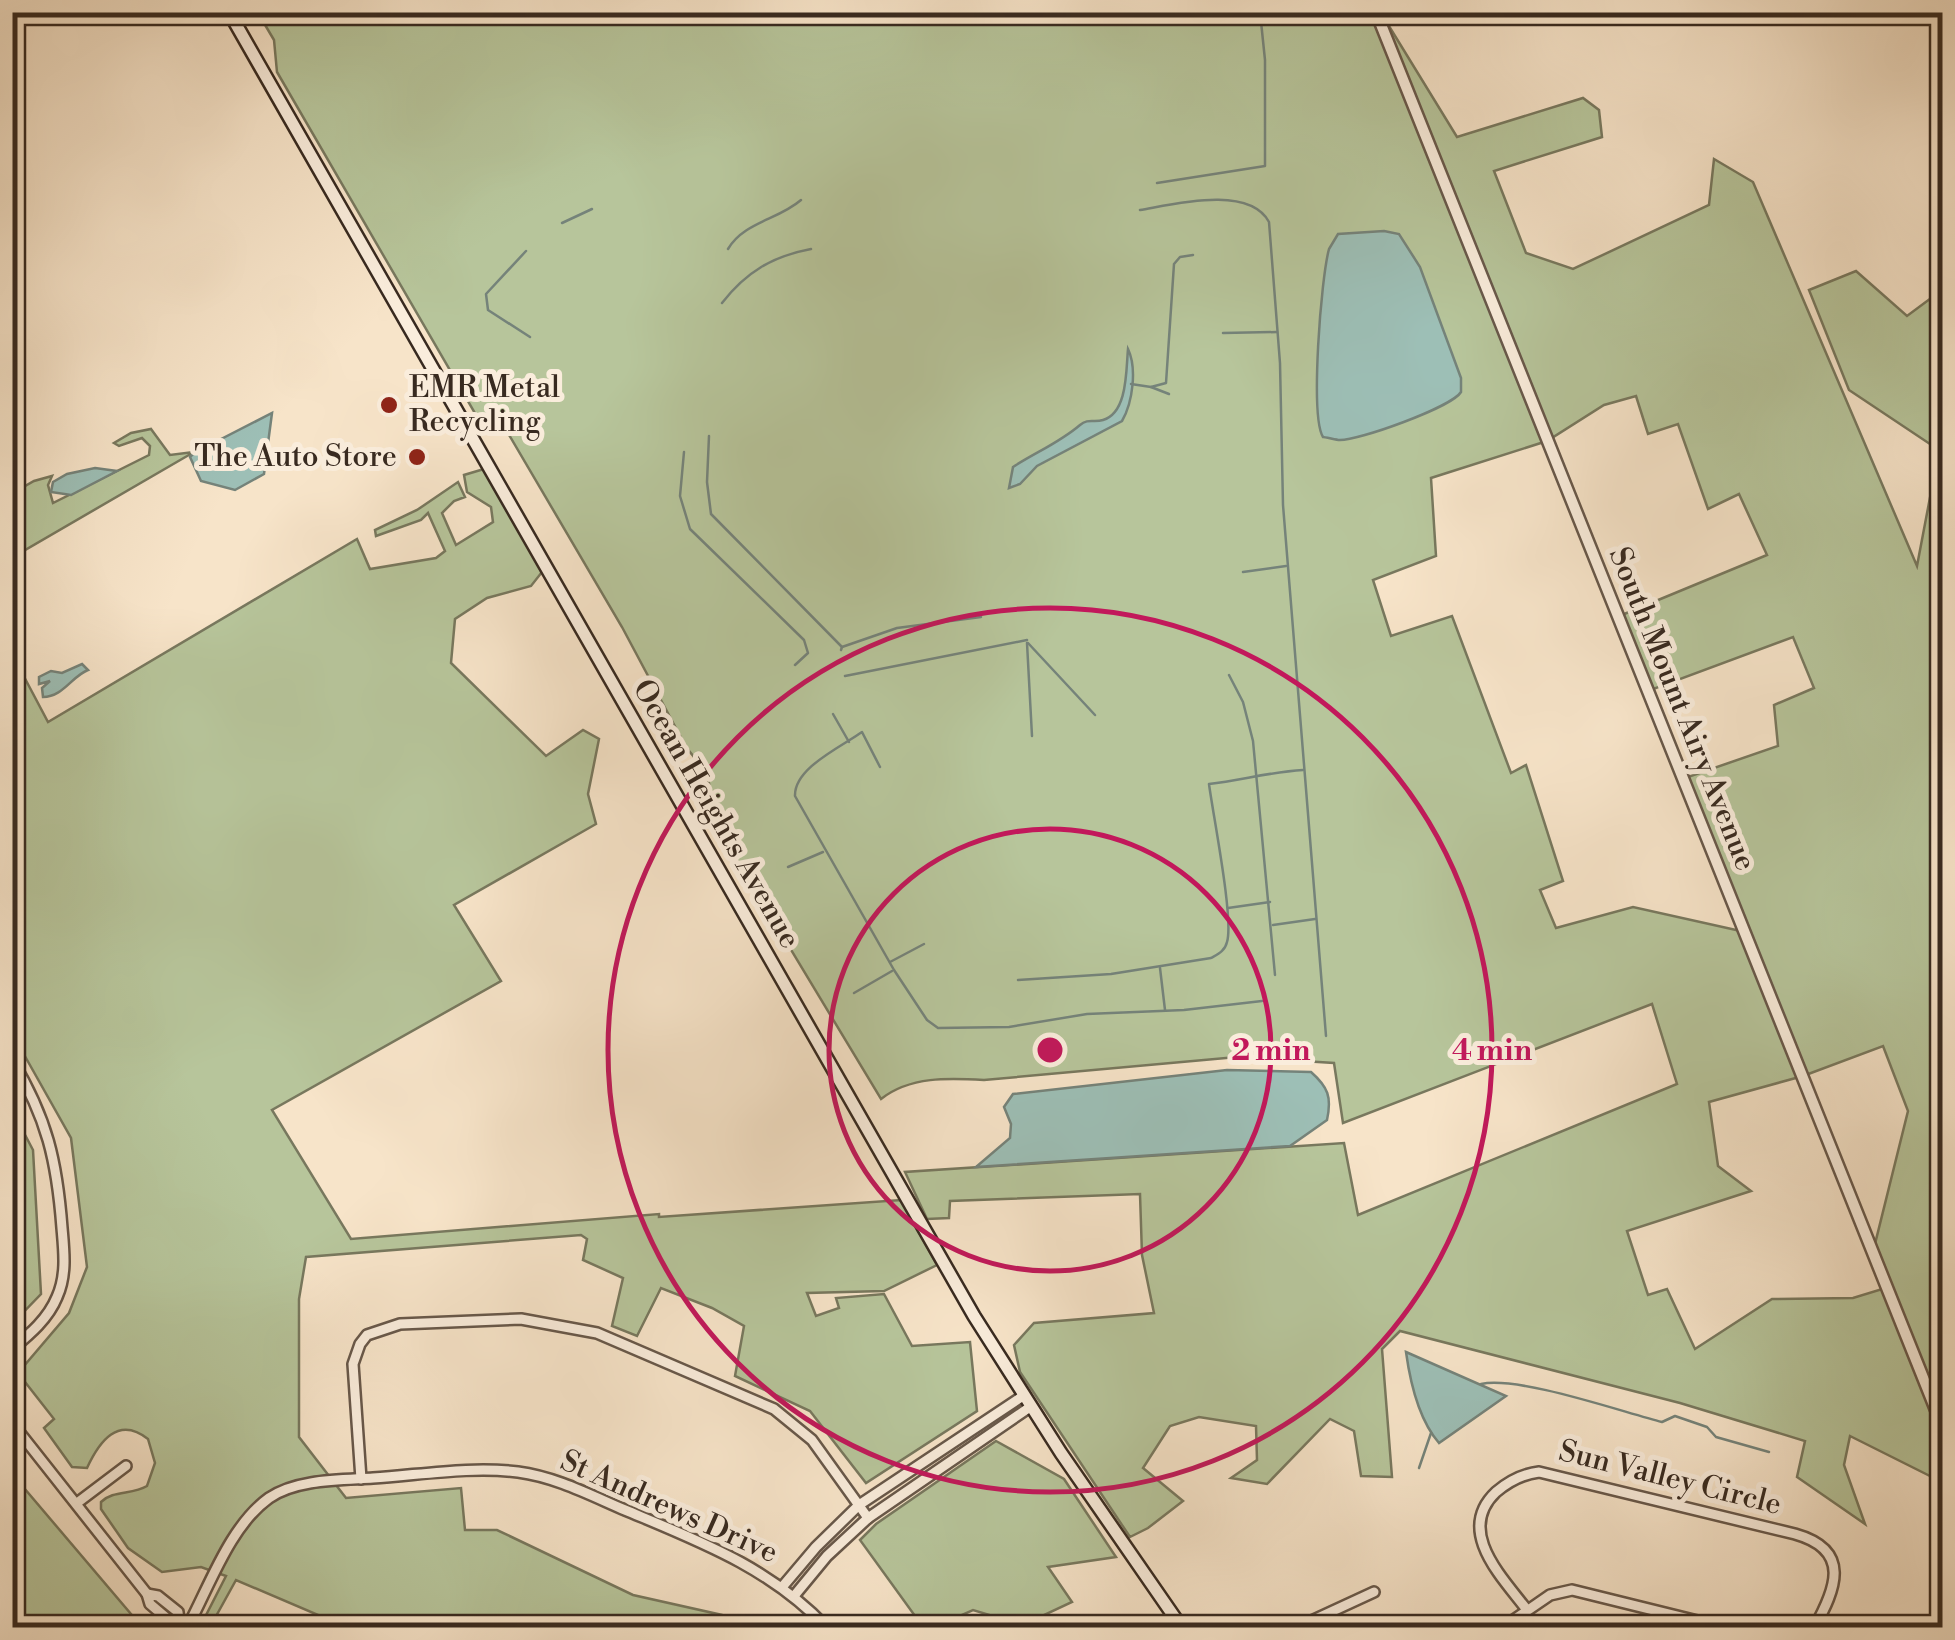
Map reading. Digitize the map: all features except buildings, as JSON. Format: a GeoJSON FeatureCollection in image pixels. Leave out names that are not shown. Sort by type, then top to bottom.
{"type":"FeatureCollection","features":[{"type":"Feature","properties":{"kind":"main road","name":"Ocean Heights Avenue"},"geometry":{"type":"LineString","coordinates":[[229,12],[806,1024],[1027,1402],[1178,1626]]}},
{"type":"Feature","properties":{"kind":"street","name":"South Mount Airy Avenue"},"geometry":{"type":"LineString","coordinates":[[1376,12],[1942,1425]]}},
{"type":"Feature","properties":{"kind":"street"},"geometry":{"type":"LineString","coordinates":[[12,1060],[36,1101],[52,1145],[64,1259],[60,1290],[51,1308],[12,1350]]}},
{"type":"Feature","properties":{"kind":"street"},"geometry":{"type":"LineString","coordinates":[[362,1478],[353,1364],[367,1335],[400,1324],[538,1320],[597,1334],[762,1403],[786,1417],[812,1440],[868,1518]]}},
{"type":"Feature","properties":{"kind":"street"},"geometry":{"type":"LineString","coordinates":[[783,1586],[859,1505],[1027,1402]]}},
{"type":"Feature","properties":{"kind":"street"},"geometry":{"type":"LineString","coordinates":[[794,1596],[827,1556],[868,1518],[1027,1402]]}},
{"type":"Feature","properties":{"kind":"street"},"geometry":{"type":"LineString","coordinates":[[12,1423],[148,1594],[158,1596],[178,1612],[186,1625]]}},
{"type":"Feature","properties":{"kind":"street"},"geometry":{"type":"LineString","coordinates":[[76,1503],[126,1466]]}},
{"type":"Feature","properties":{"kind":"street","name":"St Andrews Drive"},"geometry":{"type":"LineString","coordinates":[[186,1625],[239,1533],[270,1497],[297,1486],[362,1478],[495,1470],[547,1478],[702,1542],[783,1586],[828,1628]]}},
{"type":"Feature","properties":{"kind":"street","name":"Sun Valley Circle"},"geometry":{"type":"LineString","coordinates":[[1526,1610],[1485,1553],[1478,1525],[1494,1494],[1519,1476],[1539,1472],[1795,1534],[1818,1543],[1834,1566],[1835,1584],[1814,1628]]}},
{"type":"Feature","properties":{"kind":"street"},"geometry":{"type":"LineString","coordinates":[[1502,1628],[1550,1595],[1576,1590],[1726,1628]]}},
{"type":"Feature","properties":{"kind":"street"},"geometry":{"type":"LineString","coordinates":[[1296,1628],[1374,1592]]}},
{"type":"Feature","properties":{"kind":"street"},"geometry":{"type":"LineString","coordinates":[[1666,1628],[1669,1613]]}},
{"type":"Feature","properties":{"kind":"street"},"geometry":{"type":"LineString","coordinates":[[1934,1628],[1942,1613]]}},
{"type":"Feature","properties":{"kind":"green space"},"geometry":{"type":"Polygon","coordinates":[[[258,13],[1381,13],[1457,137],[1583,98],[1599,110],[1602,137],[1494,171],[1526,253],[1573,269],[1709,205],[1714,159],[1753,182],[1917,566],[1939,450],[1849,390],[1809,290],[1856,271],[1907,316],[1942,290],[1942,1482],[1850,1436],[1844,1465],[1865,1524],[1797,1477],[1805,1441],[1680,1403],[1400,1331],[1382,1349],[1392,1477],[1361,1476],[1354,1431],[1330,1419],[1267,1484],[1231,1478],[1257,1460],[1256,1426],[1199,1417],[1170,1426],[1143,1468],[1183,1501],[1130,1537],[1020,1372],[1014,1345],[1034,1323],[1154,1313],[1142,1255],[1140,1194],[950,1201],[949,1218],[927,1219],[905,1172],[1344,1143],[1358,1215],[1677,1084],[1652,1004],[1343,1123],[1334,1063],[1237,1057],[984,1080],[930,1080],[904,1086],[881,1099],[723,837],[706,772],[686,747],[622,627],[505,428],[480,422],[277,72],[274,40],[258,13]],[[1636,396],[1604,405],[1547,441],[1431,478],[1436,556],[1373,580],[1391,636],[1452,616],[1511,773],[1526,765],[1563,881],[1540,890],[1556,928],[1633,907],[1745,932],[1682,779],[1778,746],[1774,705],[1814,688],[1793,637],[1648,691],[1617,617],[1767,555],[1739,494],[1708,509],[1678,424],[1648,434],[1636,396]],[[1883,1046],[1803,1076],[1709,1102],[1718,1166],[1751,1191],[1627,1231],[1648,1295],[1667,1289],[1695,1349],[1772,1299],[1853,1298],[1889,1287],[1873,1252],[1908,1111],[1883,1046]]]}},
{"type":"Feature","properties":{"kind":"green space"},"geometry":{"type":"Polygon","coordinates":[[[151,429],[170,455],[194,452],[13,557],[13,493],[52,476],[48,485],[53,503],[149,455],[150,446],[142,438],[119,446],[114,443],[131,433],[151,429]]]}},
{"type":"Feature","properties":{"kind":"green space"},"geometry":{"type":"Polygon","coordinates":[[[484,469],[542,572],[531,586],[487,598],[455,619],[451,663],[546,756],[583,730],[599,739],[588,794],[596,824],[454,905],[501,981],[272,1110],[351,1239],[659,1214],[901,1200],[937,1265],[884,1291],[807,1293],[816,1316],[839,1308],[836,1298],[884,1294],[912,1346],[970,1342],[977,1411],[866,1483],[810,1411],[735,1376],[744,1326],[712,1308],[661,1288],[637,1336],[612,1326],[623,1278],[583,1260],[587,1239],[581,1235],[306,1257],[299,1299],[299,1437],[346,1498],[461,1488],[465,1530],[497,1530],[633,1595],[722,1615],[733,1627],[346,1627],[236,1580],[210,1627],[200,1627],[226,1576],[201,1567],[162,1572],[128,1548],[101,1509],[106,1498],[147,1486],[155,1463],[148,1439],[137,1432],[119,1431],[97,1449],[87,1468],[72,1467],[44,1428],[54,1419],[18,1373],[69,1313],[87,1267],[71,1138],[13,1035],[12,654],[48,722],[357,539],[370,569],[436,558],[445,551],[428,513],[421,520],[376,536],[375,530],[417,510],[458,482],[465,497],[442,513],[456,545],[493,522],[491,507],[467,492],[464,475],[484,469]]]}},
{"type":"Feature","properties":{"kind":"green space"},"geometry":{"type":"Polygon","coordinates":[[[12,1110],[33,1150],[41,1294],[13,1323],[12,1110]]]}},
{"type":"Feature","properties":{"kind":"green space"},"geometry":{"type":"Polygon","coordinates":[[[996,1441],[1064,1479],[1116,1557],[1048,1567],[1072,1602],[1023,1625],[973,1610],[957,1617],[962,1627],[923,1627],[860,1540],[876,1524],[996,1441]]]}},
{"type":"Feature","properties":{"kind":"green space"},"geometry":{"type":"Polygon","coordinates":[[[13,1475],[142,1627],[13,1627],[13,1475]]]}},
{"type":"Feature","properties":{"kind":"water"},"geometry":{"type":"Polygon","coordinates":[[[1338,234],[1399,234],[1420,267],[1461,378],[1461,392],[1441,406],[1384,429],[1349,439],[1323,437],[1317,376],[1329,249],[1338,234]]]}},
{"type":"Feature","properties":{"kind":"water"},"geometry":{"type":"Polygon","coordinates":[[[1128,349],[1132,385],[1122,421],[1037,466],[1020,484],[1009,488],[1013,467],[1083,423],[1103,420],[1117,409],[1124,389],[1128,349]]]}},
{"type":"Feature","properties":{"kind":"water"},"geometry":{"type":"Polygon","coordinates":[[[272,413],[264,474],[235,490],[201,481],[190,457],[194,453],[272,413]]]}},
{"type":"Feature","properties":{"kind":"water"},"geometry":{"type":"Polygon","coordinates":[[[95,468],[117,471],[71,495],[51,492],[53,482],[67,474],[95,468]]]}},
{"type":"Feature","properties":{"kind":"water"},"geometry":{"type":"Polygon","coordinates":[[[82,664],[88,670],[56,694],[43,697],[42,688],[50,681],[39,684],[39,677],[82,664]]]}},
{"type":"Feature","properties":{"kind":"water"},"geometry":{"type":"Polygon","coordinates":[[[1227,1070],[1311,1072],[1327,1093],[1327,1120],[1290,1146],[976,1167],[1010,1138],[1011,1124],[1004,1107],[1013,1094],[1227,1070]]]}},
{"type":"Feature","properties":{"kind":"water"},"geometry":{"type":"Polygon","coordinates":[[[1406,1352],[1506,1396],[1439,1443],[1421,1412],[1406,1352]]]}},
{"type":"Feature","properties":{"kind":"waterway"},"geometry":{"type":"LineString","coordinates":[[1157,183],[1265,166],[1265,60],[1260,12]]}},
{"type":"Feature","properties":{"kind":"waterway"},"geometry":{"type":"LineString","coordinates":[[728,249],[743,233],[801,200]]}},
{"type":"Feature","properties":{"kind":"waterway"},"geometry":{"type":"LineString","coordinates":[[1140,210],[1191,201],[1229,200],[1259,211],[1269,222],[1280,363],[1283,505],[1326,1036]]}},
{"type":"Feature","properties":{"kind":"waterway"},"geometry":{"type":"LineString","coordinates":[[562,223],[592,209]]}},
{"type":"Feature","properties":{"kind":"waterway"},"geometry":{"type":"LineString","coordinates":[[722,303],[761,267],[811,249]]}},
{"type":"Feature","properties":{"kind":"waterway"},"geometry":{"type":"LineString","coordinates":[[526,251],[486,294],[488,310],[530,337]]}},
{"type":"Feature","properties":{"kind":"waterway"},"geometry":{"type":"LineString","coordinates":[[1131,384],[1151,387],[1166,383],[1174,264],[1180,257],[1193,255]]}},
{"type":"Feature","properties":{"kind":"waterway"},"geometry":{"type":"LineString","coordinates":[[1223,333],[1277,332]]}},
{"type":"Feature","properties":{"kind":"waterway"},"geometry":{"type":"LineString","coordinates":[[1151,387],[1169,394]]}},
{"type":"Feature","properties":{"kind":"waterway"},"geometry":{"type":"LineString","coordinates":[[709,436],[707,482],[711,514],[842,647]]}},
{"type":"Feature","properties":{"kind":"waterway"},"geometry":{"type":"LineString","coordinates":[[684,452],[680,496],[690,529],[804,640],[808,653],[795,665]]}},
{"type":"Feature","properties":{"kind":"waterway"},"geometry":{"type":"LineString","coordinates":[[1243,572],[1286,566]]}},
{"type":"Feature","properties":{"kind":"waterway"},"geometry":{"type":"LineString","coordinates":[[841,650],[897,628],[981,617]]}},
{"type":"Feature","properties":{"kind":"waterway"},"geometry":{"type":"LineString","coordinates":[[845,676],[1027,640]]}},
{"type":"Feature","properties":{"kind":"waterway"},"geometry":{"type":"LineString","coordinates":[[1027,643],[1032,736]]}},
{"type":"Feature","properties":{"kind":"waterway"},"geometry":{"type":"LineString","coordinates":[[1028,643],[1095,715]]}},
{"type":"Feature","properties":{"kind":"waterway"},"geometry":{"type":"LineString","coordinates":[[1229,675],[1243,702],[1253,741],[1275,975]]}},
{"type":"Feature","properties":{"kind":"waterway"},"geometry":{"type":"LineString","coordinates":[[833,714],[849,742]]}},
{"type":"Feature","properties":{"kind":"waterway"},"geometry":{"type":"LineString","coordinates":[[880,767],[862,732],[810,767],[795,796],[894,970],[927,1020],[938,1028],[1009,1027],[1087,1014],[1184,1010],[1262,1001]]}},
{"type":"Feature","properties":{"kind":"waterway"},"geometry":{"type":"LineString","coordinates":[[1018,980],[1111,974],[1219,954],[1227,942],[1228,912],[1209,784],[1303,770]]}},
{"type":"Feature","properties":{"kind":"waterway"},"geometry":{"type":"LineString","coordinates":[[788,867],[823,852]]}},
{"type":"Feature","properties":{"kind":"waterway"},"geometry":{"type":"LineString","coordinates":[[1228,908],[1270,902]]}},
{"type":"Feature","properties":{"kind":"waterway"},"geometry":{"type":"LineString","coordinates":[[1273,925],[1315,919]]}},
{"type":"Feature","properties":{"kind":"waterway"},"geometry":{"type":"LineString","coordinates":[[890,962],[924,944]]}},
{"type":"Feature","properties":{"kind":"waterway"},"geometry":{"type":"LineString","coordinates":[[1160,968],[1165,1010]]}},
{"type":"Feature","properties":{"kind":"waterway"},"geometry":{"type":"LineString","coordinates":[[854,993],[892,971]]}},
{"type":"Feature","properties":{"kind":"waterway"},"geometry":{"type":"LineString","coordinates":[[1481,1384],[1544,1390],[1662,1422],[1675,1416],[1707,1427],[1716,1437],[1769,1452]]}},
{"type":"Feature","properties":{"kind":"waterway"},"geometry":{"type":"LineString","coordinates":[[1419,1468],[1431,1433]]}},
{"type":"Feature","properties":{"kind":"place","name":"EMR Metal Recycling"},"geometry":{"type":"Point","coordinates":[389,405]}},
{"type":"Feature","properties":{"kind":"place","name":"The Auto Store"},"geometry":{"type":"Point","coordinates":[417,457]}}]}
